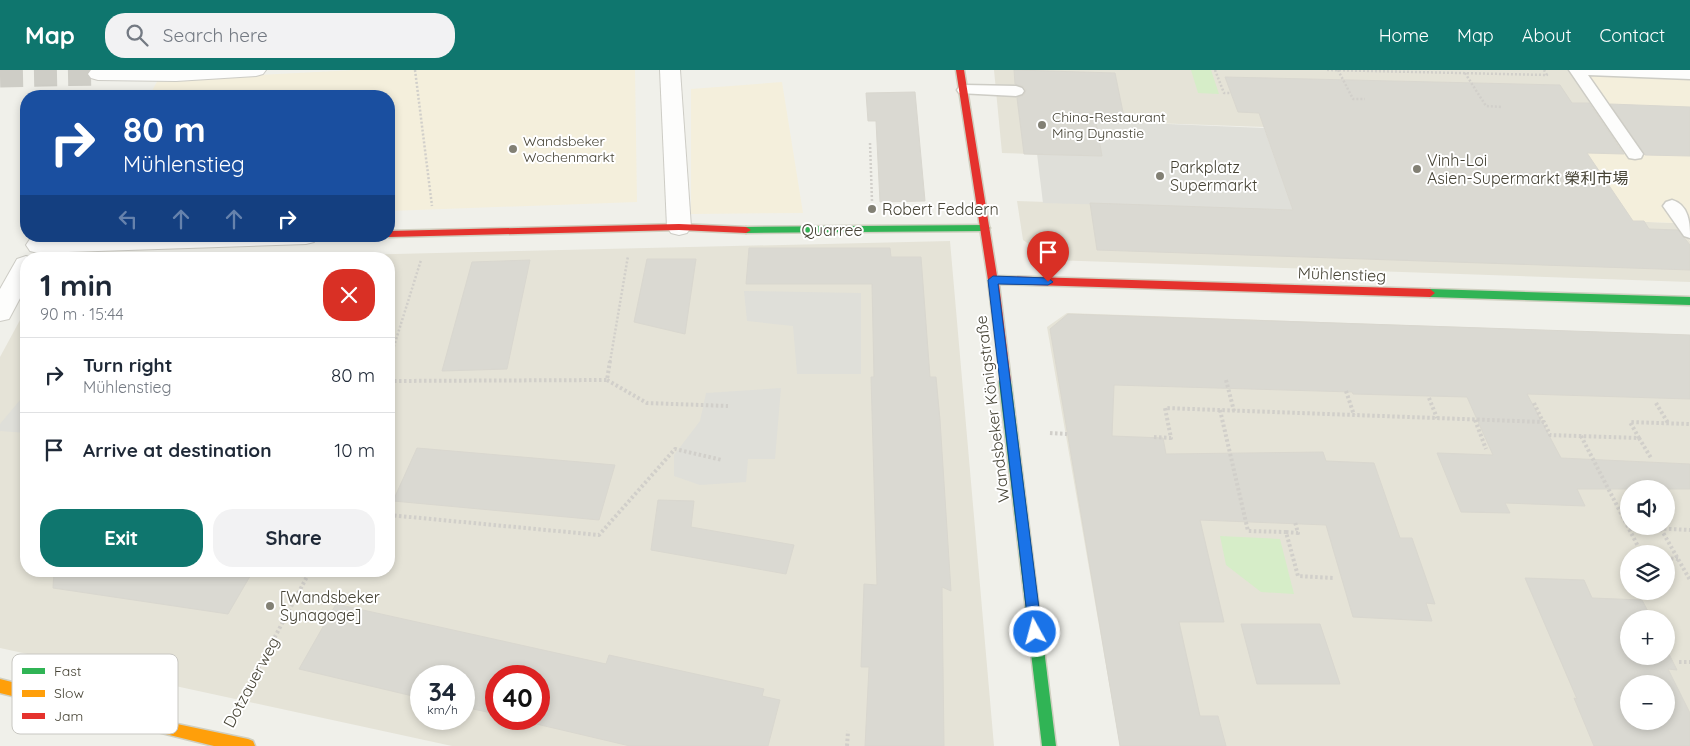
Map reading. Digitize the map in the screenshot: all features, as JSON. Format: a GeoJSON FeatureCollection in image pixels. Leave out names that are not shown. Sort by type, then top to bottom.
{"type":"FeatureCollection","features":[{"type":"Feature","properties":{"kind":"street"},"geometry":{"type":"LineString","coordinates":[[98,74],[131,72],[176,75],[256,70]]}},
{"type":"Feature","properties":{"kind":"street"},"geometry":{"type":"LineString","coordinates":[[670,70],[679,227]]}},
{"type":"Feature","properties":{"kind":"street","name":"Wandsbeker Königstraße"},"geometry":{"type":"LineString","coordinates":[[960,70],[993,280],[1049,746]]}},
{"type":"Feature","properties":{"kind":"street"},"geometry":{"type":"LineString","coordinates":[[121,90],[131,72]]}},
{"type":"Feature","properties":{"kind":"street","name":"Quarree"},"geometry":{"type":"LineString","coordinates":[[395,234],[679,227],[731,230],[985,228]]}},
{"type":"Feature","properties":{"kind":"street"},"geometry":{"type":"LineString","coordinates":[[34,251],[197,242]]}},
{"type":"Feature","properties":{"kind":"street"},"geometry":{"type":"LineString","coordinates":[[0,312],[20,276]]}},
{"type":"Feature","properties":{"kind":"street","name":"Mühlenstieg"},"geometry":{"type":"LineString","coordinates":[[993,280],[1690,301]]}},
{"type":"Feature","properties":{"kind":"street"},"geometry":{"type":"LineString","coordinates":[[178,731],[248,746]]}},
{"type":"Feature","properties":{"kind":"lane"},"geometry":{"type":"LineString","coordinates":[[1577,70],[1635,154]]}},
{"type":"Feature","properties":{"kind":"lane"},"geometry":{"type":"LineString","coordinates":[[1585,70],[1690,74]]}},
{"type":"Feature","properties":{"kind":"lane"},"geometry":{"type":"LineString","coordinates":[[964,90],[1016,91]]}},
{"type":"Feature","properties":{"kind":"lane"},"geometry":{"type":"LineString","coordinates":[[1672,206],[1690,232]]}},
{"type":"Feature","properties":{"kind":"path"},"geometry":{"type":"LineString","coordinates":[[395,345],[430,232],[433,211],[415,70]]}},
{"type":"Feature","properties":{"kind":"path"},"geometry":{"type":"LineString","coordinates":[[1216,70],[1224,93],[1231,93]]}},
{"type":"Feature","properties":{"kind":"path"},"geometry":{"type":"LineString","coordinates":[[1327,70],[1447,71],[1547,75],[1544,70]]}},
{"type":"Feature","properties":{"kind":"path"},"geometry":{"type":"LineString","coordinates":[[1338,70],[1353,100],[1365,99]]}},
{"type":"Feature","properties":{"kind":"path"},"geometry":{"type":"LineString","coordinates":[[1465,73],[1486,106],[1501,107]]}},
{"type":"Feature","properties":{"kind":"path"},"geometry":{"type":"LineString","coordinates":[[870,143],[873,229]]}},
{"type":"Feature","properties":{"kind":"path"},"geometry":{"type":"LineString","coordinates":[[607,380],[632,229]]}},
{"type":"Feature","properties":{"kind":"path"},"geometry":{"type":"LineString","coordinates":[[395,381],[607,380],[647,403],[728,406]]}},
{"type":"Feature","properties":{"kind":"path"},"geometry":{"type":"LineString","coordinates":[[1226,380],[1234,411]]}},
{"type":"Feature","properties":{"kind":"path"},"geometry":{"type":"LineString","coordinates":[[1346,391],[1354,415]]}},
{"type":"Feature","properties":{"kind":"path"},"geometry":{"type":"LineString","coordinates":[[1429,398],[1437,418]]}},
{"type":"Feature","properties":{"kind":"path"},"geometry":{"type":"LineString","coordinates":[[1656,402],[1668,423]]}},
{"type":"Feature","properties":{"kind":"path"},"geometry":{"type":"LineString","coordinates":[[1534,403],[1550,435],[1639,438]]}},
{"type":"Feature","properties":{"kind":"path"},"geometry":{"type":"LineString","coordinates":[[1154,437],[1171,438],[1165,408],[1544,422]]}},
{"type":"Feature","properties":{"kind":"path"},"geometry":{"type":"LineString","coordinates":[[1220,410],[1248,531],[1298,533],[1295,522]]}},
{"type":"Feature","properties":{"kind":"path"},"geometry":{"type":"LineString","coordinates":[[1474,420],[1486,448]]}},
{"type":"Feature","properties":{"kind":"path"},"geometry":{"type":"LineString","coordinates":[[1650,458],[1630,422],[1690,424]]}},
{"type":"Feature","properties":{"kind":"path"},"geometry":{"type":"LineString","coordinates":[[1050,433],[1067,434]]}},
{"type":"Feature","properties":{"kind":"path"},"geometry":{"type":"LineString","coordinates":[[1580,436],[1620,513]]}},
{"type":"Feature","properties":{"kind":"path"},"geometry":{"type":"LineString","coordinates":[[395,516],[599,535],[675,449],[722,460]]}},
{"type":"Feature","properties":{"kind":"path"},"geometry":{"type":"LineString","coordinates":[[1675,529],[1690,530]]}},
{"type":"Feature","properties":{"kind":"path"},"geometry":{"type":"LineString","coordinates":[[1286,532],[1298,576],[1334,578]]}},
{"type":"Feature","properties":{"kind":"path"},"geometry":{"type":"LineString","coordinates":[[1664,535],[1690,580]]}},
{"type":"Feature","properties":{"kind":"path","name":"Dotzauerweg"},"geometry":{"type":"LineString","coordinates":[[220,739],[307,577]]}},
{"type":"Feature","properties":{"kind":"path"},"geometry":{"type":"LineString","coordinates":[[1679,662],[1690,662]]}},
{"type":"Feature","properties":{"kind":"path"},"geometry":{"type":"LineString","coordinates":[[848,731],[848,746]]}},
{"type":"Feature","properties":{"kind":"shaded area","name":"Wandsbeker Wochenmarkt"},"geometry":{"type":"Polygon","coordinates":[[[355,70],[635,70],[637,202],[395,211],[395,90],[152,90],[158,80],[355,70]]]}},
{"type":"Feature","properties":{"kind":"shaded area"},"geometry":{"type":"Polygon","coordinates":[[[994,70],[1573,70],[1622,140],[1096,121],[1102,156],[1002,153],[994,70]]]}},
{"type":"Feature","properties":{"kind":"shaded area"},"geometry":{"type":"Polygon","coordinates":[[[1573,70],[1690,70],[1690,241],[1677,223],[1293,210],[1556,138],[1621,140],[1573,70]]]}},
{"type":"Feature","properties":{"kind":"shaded area"},"geometry":{"type":"Polygon","coordinates":[[[782,82],[803,213],[691,214],[691,89],[782,82]]]}},
{"type":"Feature","properties":{"kind":"shaded area","name":"Parkplatz Supermarkt"},"geometry":{"type":"Polygon","coordinates":[[[1096,121],[1264,128],[1293,210],[1043,203],[1037,154],[1102,156],[1096,121]]]}},
{"type":"Feature","properties":{"kind":"shaded area"},"geometry":{"type":"Polygon","coordinates":[[[1017,201],[1678,223],[1690,241],[1690,282],[1052,260],[1023,240],[1017,201]]]}},
{"type":"Feature","properties":{"kind":"shaded area"},"geometry":{"type":"Polygon","coordinates":[[[950,241],[994,746],[452,746],[178,687],[178,654],[28,654],[0,648],[0,357],[20,320],[20,577],[395,577],[395,254],[950,241]]]}},
{"type":"Feature","properties":{"kind":"shaded area"},"geometry":{"type":"Polygon","coordinates":[[[744,291],[861,293],[861,374],[797,374],[793,326],[747,321],[744,291]]]}},
{"type":"Feature","properties":{"kind":"shaded area"},"geometry":{"type":"Polygon","coordinates":[[[1067,313],[1690,335],[1690,746],[1120,746],[1047,327],[1067,313]]]}},
{"type":"Feature","properties":{"kind":"shaded area"},"geometry":{"type":"Polygon","coordinates":[[[781,388],[775,459],[748,459],[746,482],[700,485],[674,476],[674,455],[700,421],[706,393],[781,388]]]}},
{"type":"Feature","properties":{"kind":"shaded area"},"geometry":{"type":"Polygon","coordinates":[[[20,400],[20,433],[0,431],[0,424],[20,400]]]}},
{"type":"Feature","properties":{"kind":"green space"},"geometry":{"type":"Polygon","coordinates":[[[1191,70],[1211,70],[1219,94],[1198,93],[1191,70]]]}},
{"type":"Feature","properties":{"kind":"green space"},"geometry":{"type":"Polygon","coordinates":[[[1220,536],[1280,539],[1294,594],[1261,592],[1226,565],[1220,536]]]}},
{"type":"Feature","properties":{"kind":"building"},"geometry":{"type":"Polygon","coordinates":[[[1014,70],[1115,73],[1125,122],[1096,122],[1102,156],[1024,154],[1017,98],[1024,95],[1026,90],[1023,86],[1015,84],[1014,70]]]}},
{"type":"Feature","properties":{"kind":"building"},"geometry":{"type":"Polygon","coordinates":[[[1225,77],[1560,85],[1572,103],[1589,103],[1624,154],[1587,153],[1633,221],[1644,221],[1649,229],[1678,230],[1690,245],[1690,270],[1097,250],[1090,203],[1293,210],[1259,113],[1238,112],[1225,77]]]}},
{"type":"Feature","properties":{"kind":"building"},"geometry":{"type":"Polygon","coordinates":[[[915,92],[925,201],[880,202],[876,121],[868,121],[866,93],[915,92]]]}},
{"type":"Feature","properties":{"kind":"building"},"geometry":{"type":"Polygon","coordinates":[[[1610,104],[1690,107],[1690,156],[1645,155],[1610,104]]]}},
{"type":"Feature","properties":{"kind":"building"},"geometry":{"type":"Polygon","coordinates":[[[749,248],[890,248],[891,257],[921,257],[930,377],[936,377],[940,420],[951,591],[942,587],[944,746],[865,746],[869,667],[861,667],[864,584],[877,585],[871,377],[874,377],[872,284],[746,284],[749,248]]]}},
{"type":"Feature","properties":{"kind":"building"},"geometry":{"type":"Polygon","coordinates":[[[647,259],[696,259],[685,334],[634,322],[647,259]]]}},
{"type":"Feature","properties":{"kind":"building"},"geometry":{"type":"Polygon","coordinates":[[[530,260],[507,369],[442,371],[472,262],[530,260]]]}},
{"type":"Feature","properties":{"kind":"building"},"geometry":{"type":"Polygon","coordinates":[[[1068,314],[1690,335],[1690,399],[1527,394],[1561,458],[1690,464],[1690,489],[1675,489],[1675,480],[1620,480],[1620,489],[1577,489],[1585,506],[1505,503],[1510,513],[1461,512],[1437,453],[1493,455],[1467,397],[1114,385],[1112,436],[1163,438],[1166,454],[1323,452],[1326,461],[1374,463],[1400,538],[1412,538],[1435,604],[1426,603],[1432,621],[1353,617],[1326,525],[1200,520],[1224,622],[1179,622],[1200,716],[1218,716],[1226,746],[1120,746],[1050,329],[1068,314]]]}},
{"type":"Feature","properties":{"kind":"building"},"geometry":{"type":"Polygon","coordinates":[[[417,448],[615,465],[599,520],[395,501],[395,497],[417,448]]]}},
{"type":"Feature","properties":{"kind":"building"},"geometry":{"type":"Polygon","coordinates":[[[658,500],[694,501],[691,527],[794,545],[786,574],[651,550],[658,500]]]}},
{"type":"Feature","properties":{"kind":"building"},"geometry":{"type":"Polygon","coordinates":[[[54,577],[250,577],[228,614],[53,588],[54,577]]]}},
{"type":"Feature","properties":{"kind":"building"},"geometry":{"type":"Polygon","coordinates":[[[1525,578],[1584,580],[1592,598],[1642,600],[1647,610],[1620,610],[1620,665],[1674,665],[1677,670],[1668,669],[1671,675],[1620,675],[1620,730],[1675,730],[1675,683],[1690,713],[1690,746],[1594,746],[1574,698],[1577,699],[1525,578]]]}},
{"type":"Feature","properties":{"kind":"building"},"geometry":{"type":"Polygon","coordinates":[[[336,604],[606,664],[609,655],[764,689],[762,696],[780,700],[768,746],[630,746],[550,727],[550,665],[485,665],[485,712],[475,709],[475,665],[410,665],[410,695],[299,669],[336,604]]]}},
{"type":"Feature","properties":{"kind":"building"},"geometry":{"type":"Polygon","coordinates":[[[1241,624],[1320,624],[1340,684],[1257,684],[1241,624]]]}},
{"type":"Feature","properties":{"kind":"tunnel"},"geometry":{"type":"LineString","coordinates":[[0,76],[98,74]]}},
{"type":"Feature","properties":{"kind":"traffic: fast"},"geometry":{"type":"LineString","coordinates":[[746,230],[985,228]]}},
{"type":"Feature","properties":{"kind":"traffic: fast"},"geometry":{"type":"LineString","coordinates":[[1430,293],[1690,301]]}},
{"type":"Feature","properties":{"kind":"traffic: fast"},"geometry":{"type":"LineString","coordinates":[[1005,382],[1049,746]]}},
{"type":"Feature","properties":{"kind":"traffic: slow"},"geometry":{"type":"LineString","coordinates":[[0,686],[12,689]]}},
{"type":"Feature","properties":{"kind":"traffic: slow"},"geometry":{"type":"LineString","coordinates":[[178,731],[248,746]]}},
{"type":"Feature","properties":{"kind":"traffic: jam"},"geometry":{"type":"LineString","coordinates":[[960,70],[993,280],[1005,382]]}},
{"type":"Feature","properties":{"kind":"traffic: jam"},"geometry":{"type":"LineString","coordinates":[[395,234],[679,227],[746,230]]}},
{"type":"Feature","properties":{"kind":"traffic: jam"},"geometry":{"type":"LineString","coordinates":[[993,280],[1430,293]]}},
{"type":"Feature","properties":{"kind":"place","name":"China-Restaurant Ming Dynastie"},"geometry":{"type":"Point","coordinates":[1042,125]}},
{"type":"Feature","properties":{"kind":"place","name":"Wandsbeker Wochenmarkt"},"geometry":{"type":"Point","coordinates":[513,149]}},
{"type":"Feature","properties":{"kind":"place","name":"Vinh-Loi Asien-Supermarkt 榮利市場"},"geometry":{"type":"Point","coordinates":[1417,169]}},
{"type":"Feature","properties":{"kind":"place","name":"Parkplatz Supermarkt"},"geometry":{"type":"Point","coordinates":[1160,176]}},
{"type":"Feature","properties":{"kind":"place","name":"Robert Feddern"},"geometry":{"type":"Point","coordinates":[872,209]}},
{"type":"Feature","properties":{"kind":"place","name":"[Wandsbeker Synagoge]"},"geometry":{"type":"Point","coordinates":[270,606]}},
{"type":"Feature","properties":{"kind":"route"},"geometry":{"type":"LineString","coordinates":[[1035,632],[993,280],[1048,282]]}}]}
